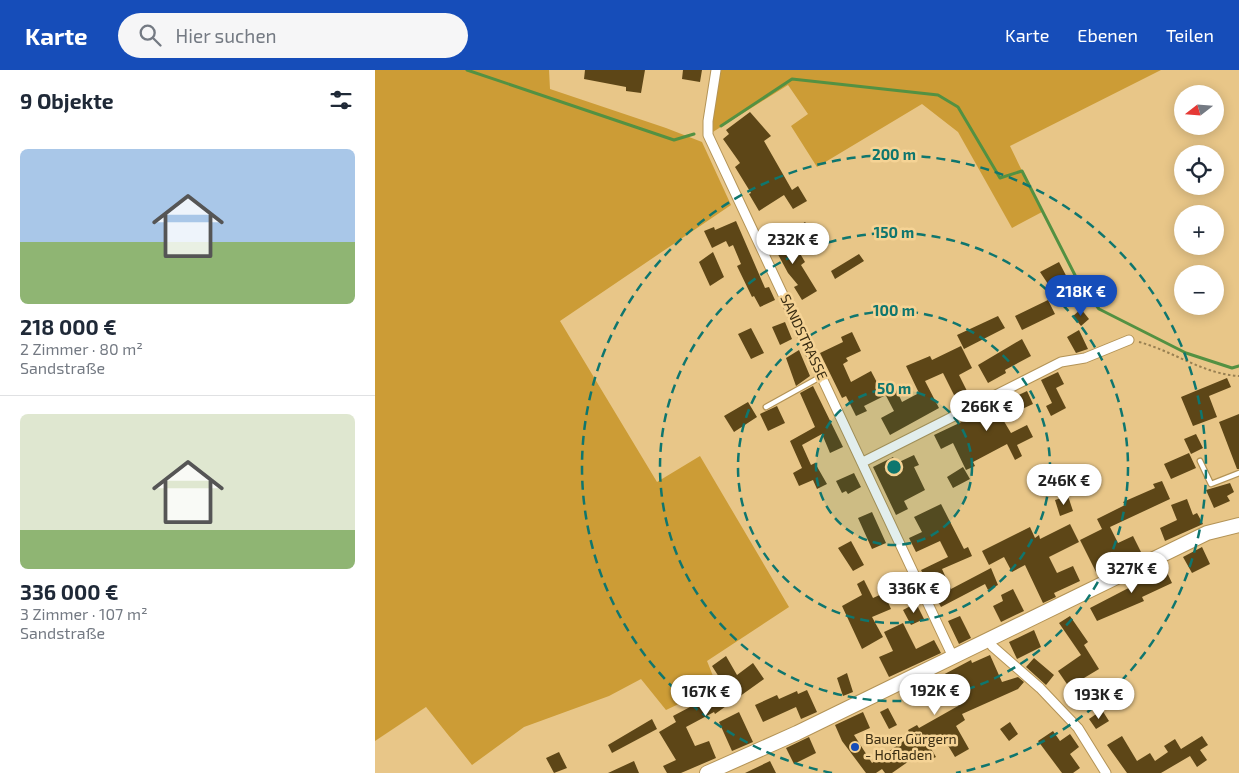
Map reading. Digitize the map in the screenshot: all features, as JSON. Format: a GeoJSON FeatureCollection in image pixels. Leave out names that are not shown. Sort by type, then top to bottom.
{"type":"FeatureCollection","features":[{"type":"Feature","properties":{"kind":"main road"},"geometry":{"type":"LineString","coordinates":[[707,773],[797,733],[1207,532],[1239,525]]}},
{"type":"Feature","properties":{"kind":"street","name":"SANDSTRASSE"},"geometry":{"type":"LineString","coordinates":[[716,70],[708,121],[709,135],[953,657]]}},
{"type":"Feature","properties":{"kind":"street"},"geometry":{"type":"LineString","coordinates":[[863,462],[1061,362],[1085,358],[1129,340]]}},
{"type":"Feature","properties":{"kind":"street"},"geometry":{"type":"LineString","coordinates":[[989,639],[993,646],[1040,688],[1078,728],[1106,773]]}},
{"type":"Feature","properties":{"kind":"lane"},"geometry":{"type":"LineString","coordinates":[[766,407],[822,376]]}},
{"type":"Feature","properties":{"kind":"lane"},"geometry":{"type":"LineString","coordinates":[[1200,461],[1211,484],[1239,473]]}},
{"type":"Feature","properties":{"kind":"path"},"geometry":{"type":"LineString","coordinates":[[1129,340],[1147,345],[1199,367],[1221,374],[1239,376]]}},
{"type":"Feature","properties":{"kind":"shaded area"},"geometry":{"type":"Polygon","coordinates":[[[375,70],[549,70],[550,89],[702,142],[731,205],[560,321],[657,482],[700,456],[789,607],[707,661],[717,686],[666,710],[641,679],[609,696],[524,727],[472,765],[426,707],[375,741],[375,70]]]}},
{"type":"Feature","properties":{"kind":"shaded area"},"geometry":{"type":"Polygon","coordinates":[[[716,70],[1161,70],[1010,146],[1042,212],[1012,228],[958,132],[922,104],[817,167],[791,126],[808,114],[788,85],[708,135],[716,70]]]}},
{"type":"Feature","properties":{"kind":"building"},"geometry":{"type":"Polygon","coordinates":[[[585,70],[645,70],[641,93],[626,91],[626,87],[584,79],[585,70]]]}},
{"type":"Feature","properties":{"kind":"building"},"geometry":{"type":"Polygon","coordinates":[[[683,70],[702,70],[700,82],[682,79],[683,70]]]}},
{"type":"Feature","properties":{"kind":"building"},"geometry":{"type":"Polygon","coordinates":[[[750,112],[771,136],[764,141],[792,190],[798,186],[807,201],[793,209],[784,195],[759,211],[749,194],[751,193],[735,167],[740,163],[723,139],[729,134],[726,130],[750,112]]]}},
{"type":"Feature","properties":{"kind":"building"},"geometry":{"type":"Polygon","coordinates":[[[736,221],[765,288],[769,287],[775,300],[760,307],[754,296],[752,297],[737,266],[741,264],[733,245],[729,247],[726,241],[712,248],[704,231],[714,227],[715,230],[736,221]]]}},
{"type":"Feature","properties":{"kind":"building"},"geometry":{"type":"Polygon","coordinates":[[[805,222],[814,234],[817,232],[823,241],[812,248],[798,227],[805,222]]]}},
{"type":"Feature","properties":{"kind":"building"},"geometry":{"type":"Polygon","coordinates":[[[777,228],[793,253],[798,250],[805,262],[801,265],[817,291],[802,300],[794,287],[798,285],[788,273],[767,234],[777,228]]]}},
{"type":"Feature","properties":{"kind":"building"},"geometry":{"type":"Polygon","coordinates":[[[713,252],[724,277],[710,286],[699,262],[713,252]]]}},
{"type":"Feature","properties":{"kind":"building"},"geometry":{"type":"Polygon","coordinates":[[[859,254],[864,261],[835,279],[831,271],[859,254]]]}},
{"type":"Feature","properties":{"kind":"building"},"geometry":{"type":"Polygon","coordinates":[[[1059,262],[1071,285],[1054,293],[1040,272],[1059,262]]]}},
{"type":"Feature","properties":{"kind":"building"},"geometry":{"type":"Polygon","coordinates":[[[1048,300],[1055,314],[1022,330],[1015,316],[1048,300]]]}},
{"type":"Feature","properties":{"kind":"building"},"geometry":{"type":"Polygon","coordinates":[[[1081,309],[1089,319],[1081,326],[1073,316],[1081,309]]]}},
{"type":"Feature","properties":{"kind":"building"},"geometry":{"type":"Polygon","coordinates":[[[998,316],[1005,328],[964,349],[957,335],[998,316]]]}},
{"type":"Feature","properties":{"kind":"building"},"geometry":{"type":"Polygon","coordinates":[[[785,322],[792,339],[780,345],[772,327],[785,322]]]}},
{"type":"Feature","properties":{"kind":"building"},"geometry":{"type":"Polygon","coordinates":[[[751,328],[764,353],[751,359],[738,334],[751,328]]]}},
{"type":"Feature","properties":{"kind":"building"},"geometry":{"type":"Polygon","coordinates":[[[1079,330],[1088,349],[1076,353],[1067,337],[1079,330]]]}},
{"type":"Feature","properties":{"kind":"building"},"geometry":{"type":"Polygon","coordinates":[[[852,332],[861,351],[846,358],[848,361],[843,364],[851,382],[871,371],[884,396],[864,406],[867,411],[856,416],[846,396],[842,398],[820,353],[843,342],[841,337],[852,332]]]}},
{"type":"Feature","properties":{"kind":"building"},"geometry":{"type":"Polygon","coordinates":[[[1022,339],[1031,356],[1005,370],[1006,373],[988,383],[978,365],[1022,339]]]}},
{"type":"Feature","properties":{"kind":"building"},"geometry":{"type":"Polygon","coordinates":[[[961,346],[972,368],[959,375],[968,393],[956,399],[943,373],[925,381],[939,408],[890,435],[881,418],[894,411],[883,390],[894,385],[902,402],[919,393],[906,366],[930,356],[932,360],[961,346]]]}},
{"type":"Feature","properties":{"kind":"building"},"geometry":{"type":"Polygon","coordinates":[[[799,350],[810,376],[796,386],[786,358],[799,350]]]}},
{"type":"Feature","properties":{"kind":"building"},"geometry":{"type":"Polygon","coordinates":[[[1058,372],[1064,384],[1056,388],[1066,408],[1051,416],[1046,406],[1052,403],[1041,380],[1058,372]]]}},
{"type":"Feature","properties":{"kind":"building"},"geometry":{"type":"Polygon","coordinates":[[[1227,378],[1231,387],[1209,396],[1217,417],[1193,426],[1181,397],[1227,378]]]}},
{"type":"Feature","properties":{"kind":"building"},"geometry":{"type":"Polygon","coordinates":[[[813,386],[843,447],[830,453],[822,434],[802,445],[811,465],[815,463],[827,484],[817,489],[813,480],[799,486],[793,473],[802,468],[790,441],[815,427],[800,393],[813,386]]]}},
{"type":"Feature","properties":{"kind":"building"},"geometry":{"type":"Polygon","coordinates":[[[1027,391],[1033,404],[1002,418],[1011,433],[1027,425],[1033,437],[1017,445],[1022,456],[1015,460],[1007,444],[973,462],[975,466],[966,470],[953,443],[941,449],[934,435],[1027,391]]]}},
{"type":"Feature","properties":{"kind":"building"},"geometry":{"type":"Polygon","coordinates":[[[748,402],[757,417],[734,432],[724,416],[748,402]]]}},
{"type":"Feature","properties":{"kind":"building"},"geometry":{"type":"Polygon","coordinates":[[[777,406],[785,423],[768,431],[760,414],[777,406]]]}},
{"type":"Feature","properties":{"kind":"building"},"geometry":{"type":"Polygon","coordinates":[[[1239,414],[1239,469],[1237,469],[1219,422],[1239,414]]]}},
{"type":"Feature","properties":{"kind":"building"},"geometry":{"type":"Polygon","coordinates":[[[1196,434],[1203,448],[1191,454],[1184,439],[1196,434]]]}},
{"type":"Feature","properties":{"kind":"building"},"geometry":{"type":"Polygon","coordinates":[[[1189,453],[1196,468],[1171,479],[1164,464],[1189,453]]]}},
{"type":"Feature","properties":{"kind":"building"},"geometry":{"type":"Polygon","coordinates":[[[914,455],[919,465],[914,467],[925,490],[904,501],[908,509],[896,515],[873,467],[893,457],[897,463],[914,455]]]}},
{"type":"Feature","properties":{"kind":"building"},"geometry":{"type":"Polygon","coordinates":[[[963,467],[970,479],[953,488],[947,477],[963,467]]]}},
{"type":"Feature","properties":{"kind":"building"},"geometry":{"type":"Polygon","coordinates":[[[854,473],[861,487],[848,494],[846,491],[842,493],[836,481],[854,473]]]}},
{"type":"Feature","properties":{"kind":"building"},"geometry":{"type":"Polygon","coordinates":[[[1162,481],[1170,499],[1110,527],[1118,543],[1133,536],[1141,552],[1096,572],[1080,540],[1102,529],[1097,519],[1125,505],[1123,502],[1155,488],[1153,484],[1162,481]]]}},
{"type":"Feature","properties":{"kind":"building"},"geometry":{"type":"Polygon","coordinates":[[[1230,483],[1234,492],[1227,496],[1230,501],[1214,508],[1206,490],[1230,483]]]}},
{"type":"Feature","properties":{"kind":"building"},"geometry":{"type":"Polygon","coordinates":[[[1068,496],[1073,511],[1060,516],[1055,500],[1068,496]]]}},
{"type":"Feature","properties":{"kind":"building"},"geometry":{"type":"Polygon","coordinates":[[[1187,499],[1193,515],[1197,513],[1203,524],[1165,541],[1160,528],[1177,520],[1171,505],[1187,499]]]}},
{"type":"Feature","properties":{"kind":"building"},"geometry":{"type":"Polygon","coordinates":[[[941,504],[964,549],[968,547],[972,556],[942,569],[951,589],[991,568],[998,585],[988,590],[985,584],[941,607],[921,570],[948,557],[940,541],[916,552],[909,538],[922,532],[914,517],[941,504]]]}},
{"type":"Feature","properties":{"kind":"building"},"geometry":{"type":"Polygon","coordinates":[[[872,512],[886,543],[872,549],[858,518],[872,512]]]}},
{"type":"Feature","properties":{"kind":"building"},"geometry":{"type":"Polygon","coordinates":[[[1070,524],[1079,542],[1049,557],[1057,573],[1073,566],[1080,581],[1054,593],[1056,597],[1043,603],[1025,565],[1012,572],[1004,557],[989,565],[982,551],[1030,527],[1035,538],[1039,535],[1040,539],[1070,524]]]}},
{"type":"Feature","properties":{"kind":"building"},"geometry":{"type":"Polygon","coordinates":[[[851,541],[864,565],[853,571],[838,548],[851,541]]]}},
{"type":"Feature","properties":{"kind":"building"},"geometry":{"type":"Polygon","coordinates":[[[1202,547],[1210,564],[1192,573],[1183,557],[1202,547]]]}},
{"type":"Feature","properties":{"kind":"building"},"geometry":{"type":"Polygon","coordinates":[[[1164,566],[1172,583],[1142,597],[1144,601],[1097,621],[1090,608],[1142,581],[1140,577],[1164,566]]]}},
{"type":"Feature","properties":{"kind":"building"},"geometry":{"type":"Polygon","coordinates":[[[864,580],[873,598],[884,593],[891,609],[872,617],[883,637],[862,649],[842,606],[862,595],[857,584],[864,580]]]}},
{"type":"Feature","properties":{"kind":"building"},"geometry":{"type":"Polygon","coordinates":[[[1013,589],[1024,611],[1001,622],[993,606],[1003,601],[1001,595],[1013,589]]]}},
{"type":"Feature","properties":{"kind":"building"},"geometry":{"type":"Polygon","coordinates":[[[916,603],[924,619],[911,625],[903,610],[916,603]]]}},
{"type":"Feature","properties":{"kind":"building"},"geometry":{"type":"Polygon","coordinates":[[[960,616],[971,638],[959,644],[948,621],[960,616]]]}},
{"type":"Feature","properties":{"kind":"building"},"geometry":{"type":"Polygon","coordinates":[[[1070,616],[1088,642],[1084,645],[1099,669],[1069,687],[1058,671],[1081,655],[1059,623],[1070,616]]]}},
{"type":"Feature","properties":{"kind":"building"},"geometry":{"type":"Polygon","coordinates":[[[903,623],[916,649],[934,640],[941,653],[889,677],[879,657],[893,651],[884,632],[903,623]]]}},
{"type":"Feature","properties":{"kind":"building"},"geometry":{"type":"Polygon","coordinates":[[[1034,630],[1041,647],[1017,659],[1009,642],[1034,630]]]}},
{"type":"Feature","properties":{"kind":"building"},"geometry":{"type":"Polygon","coordinates":[[[990,655],[1002,682],[1018,677],[1024,682],[1018,689],[962,714],[965,720],[956,726],[969,749],[955,757],[941,734],[927,742],[936,757],[927,761],[922,752],[892,773],[885,773],[882,769],[876,773],[866,773],[842,741],[835,725],[863,712],[870,728],[854,735],[872,763],[911,736],[908,730],[917,725],[919,728],[958,706],[950,692],[931,701],[924,685],[971,660],[972,663],[990,655]]]}},
{"type":"Feature","properties":{"kind":"building"},"geometry":{"type":"Polygon","coordinates":[[[726,656],[737,675],[753,663],[764,679],[715,714],[714,712],[686,727],[695,746],[709,741],[716,758],[681,773],[667,773],[663,766],[676,760],[659,732],[676,722],[673,716],[726,688],[712,666],[726,656]]]}},
{"type":"Feature","properties":{"kind":"building"},"geometry":{"type":"Polygon","coordinates":[[[1034,658],[1054,675],[1046,685],[1026,667],[1034,658]]]}},
{"type":"Feature","properties":{"kind":"building"},"geometry":{"type":"Polygon","coordinates":[[[847,673],[853,692],[843,696],[837,678],[847,673]]]}},
{"type":"Feature","properties":{"kind":"building"},"geometry":{"type":"Polygon","coordinates":[[[807,690],[817,712],[801,719],[796,707],[763,722],[755,705],[777,695],[779,699],[797,691],[798,694],[807,690]]]}},
{"type":"Feature","properties":{"kind":"building"},"geometry":{"type":"Polygon","coordinates":[[[888,708],[897,725],[889,729],[880,712],[888,708]]]}},
{"type":"Feature","properties":{"kind":"building"},"geometry":{"type":"Polygon","coordinates":[[[1102,710],[1109,721],[1096,729],[1089,719],[1102,710]]]}},
{"type":"Feature","properties":{"kind":"building"},"geometry":{"type":"Polygon","coordinates":[[[739,712],[753,742],[732,751],[719,722],[739,712]]]}},
{"type":"Feature","properties":{"kind":"building"},"geometry":{"type":"Polygon","coordinates":[[[652,719],[657,729],[612,753],[608,745],[652,719]]]}},
{"type":"Feature","properties":{"kind":"building"},"geometry":{"type":"Polygon","coordinates":[[[1010,722],[1018,734],[1009,741],[1000,729],[1010,722]]]}},
{"type":"Feature","properties":{"kind":"building"},"geometry":{"type":"Polygon","coordinates":[[[1053,731],[1060,741],[1070,734],[1079,747],[1070,754],[1080,768],[1073,773],[1062,773],[1038,741],[1053,731]]]}},
{"type":"Feature","properties":{"kind":"building"},"geometry":{"type":"Polygon","coordinates":[[[1122,736],[1137,761],[1150,753],[1155,761],[1168,752],[1164,746],[1175,739],[1181,749],[1202,736],[1208,745],[1200,750],[1207,760],[1197,767],[1190,756],[1161,773],[1127,773],[1107,745],[1122,736]]]}},
{"type":"Feature","properties":{"kind":"building"},"geometry":{"type":"Polygon","coordinates":[[[809,737],[816,753],[794,764],[786,748],[809,737]]]}},
{"type":"Feature","properties":{"kind":"building"},"geometry":{"type":"Polygon","coordinates":[[[559,752],[567,768],[554,773],[546,758],[559,752]]]}},
{"type":"Feature","properties":{"kind":"building"},"geometry":{"type":"Polygon","coordinates":[[[634,761],[639,773],[608,773],[634,761]]]}},
{"type":"Feature","properties":{"kind":"building"},"geometry":{"type":"Polygon","coordinates":[[[770,761],[776,773],[745,773],[770,761]]]}},
{"type":"Feature","properties":{"kind":"waterway"},"geometry":{"type":"LineString","coordinates":[[467,70],[674,140],[694,134]]}},
{"type":"Feature","properties":{"kind":"waterway"},"geometry":{"type":"LineString","coordinates":[[721,126],[792,79],[938,95],[958,107],[1000,178],[1022,171],[1079,283],[1099,309],[1186,353],[1232,368],[1239,366]]}},
{"type":"Feature","properties":{"kind":"place","name":"Bauer Gürgern - Hofladen"},"geometry":{"type":"Point","coordinates":[855,747]}}]}
